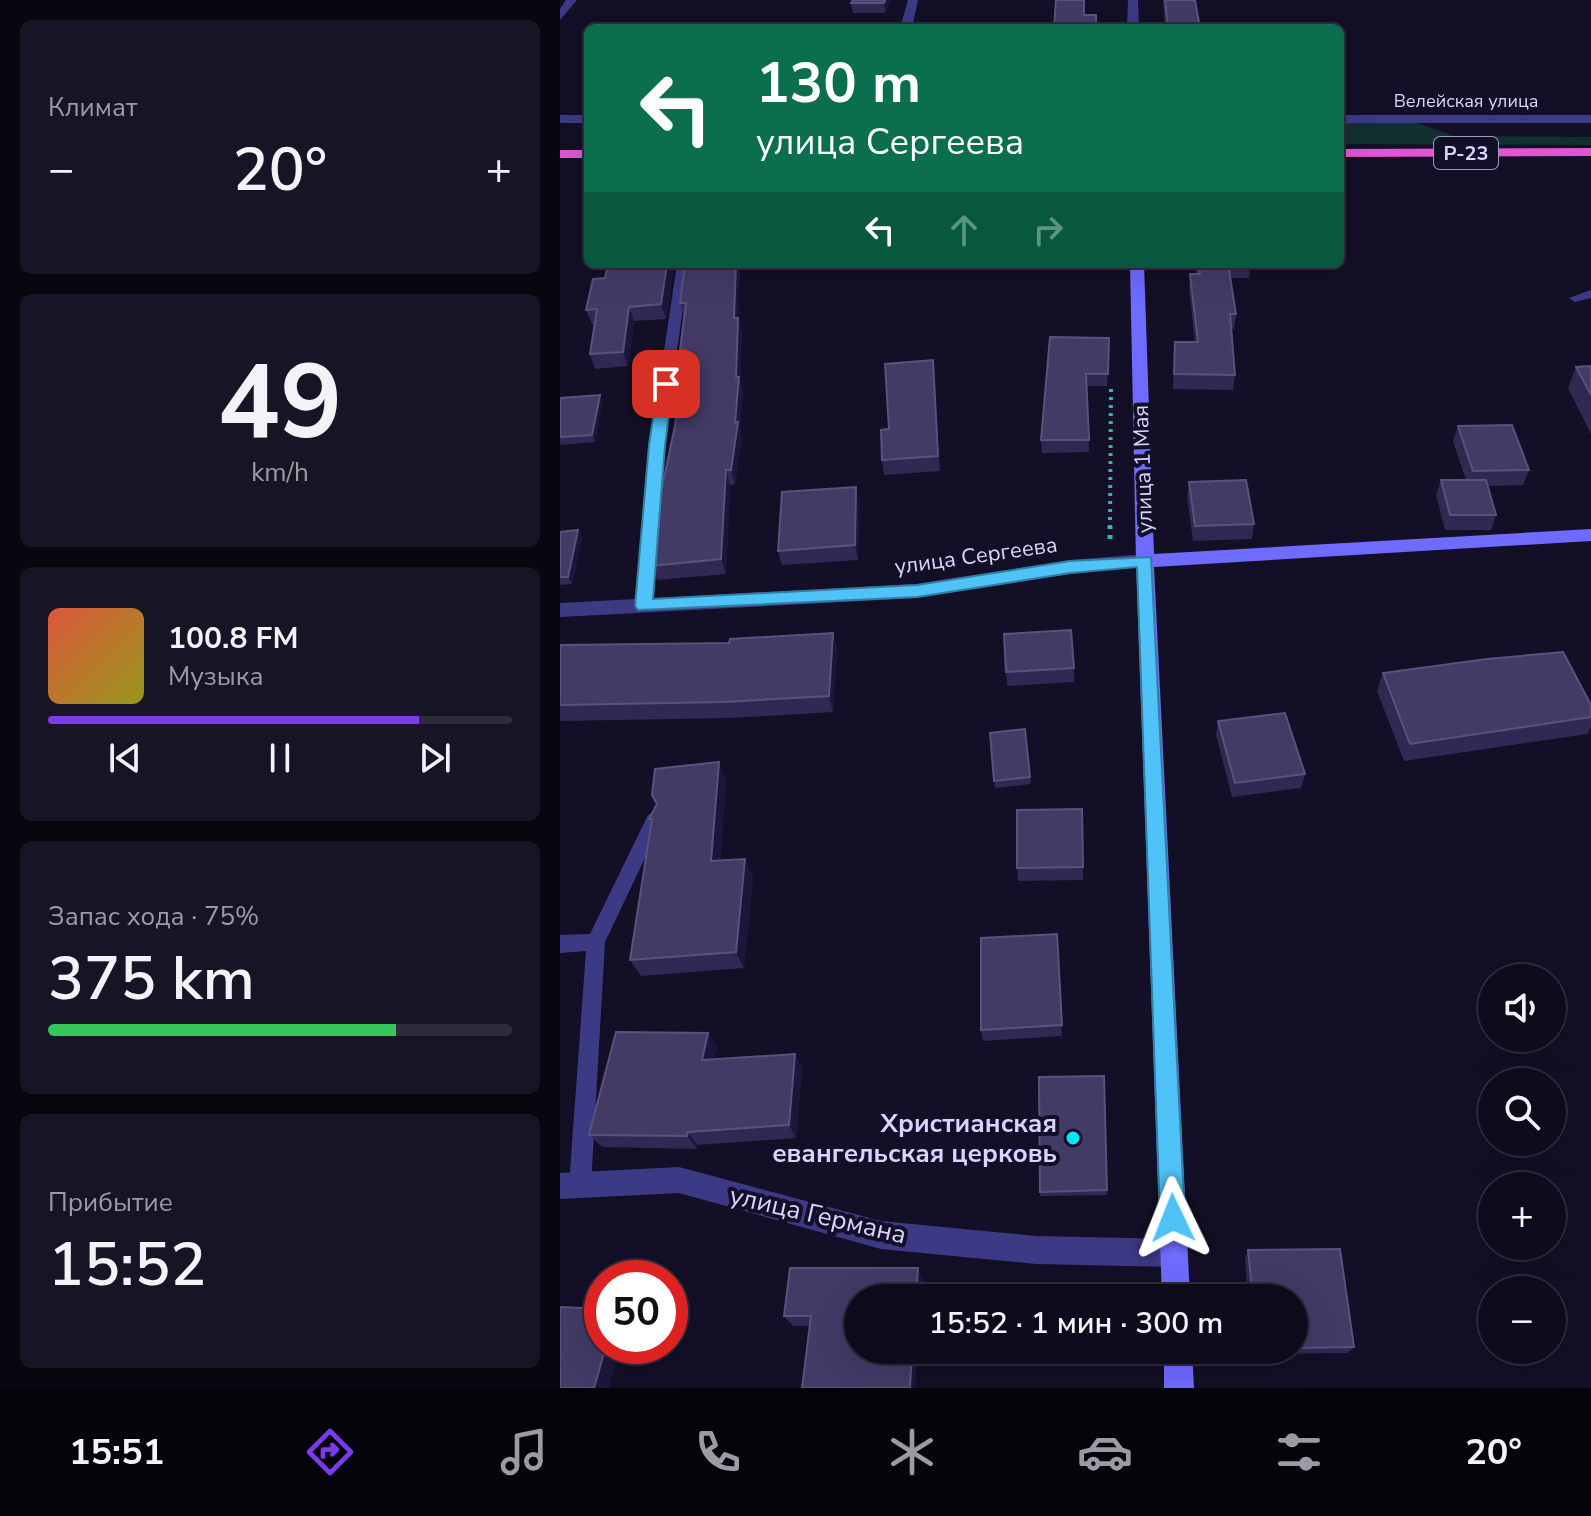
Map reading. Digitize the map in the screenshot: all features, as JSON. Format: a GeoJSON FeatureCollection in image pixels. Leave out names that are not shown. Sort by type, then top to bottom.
{"type":"FeatureCollection","features":[{"type":"Feature","properties":{"kind":"highway","name":"Р-23"},"geometry":{"type":"LineString","coordinates":[[1344,153],[1591,152]]}},
{"type":"Feature","properties":{"kind":"highway"},"geometry":{"type":"LineString","coordinates":[[560,154],[584,154]]}},
{"type":"Feature","properties":{"kind":"main road","name":"улица 1 Мая"},"geometry":{"type":"LineString","coordinates":[[1137,268],[1145,561],[1175,1284]]}},
{"type":"Feature","properties":{"kind":"main road","name":"улица Сергеева"},"geometry":{"type":"LineString","coordinates":[[1145,561],[1591,535]]}},
{"type":"Feature","properties":{"kind":"main road"},"geometry":{"type":"LineString","coordinates":[[1178,1364],[1179,1388]]}},
{"type":"Feature","properties":{"kind":"street"},"geometry":{"type":"LineString","coordinates":[[560,17],[572,0]]}},
{"type":"Feature","properties":{"kind":"street"},"geometry":{"type":"LineString","coordinates":[[907,24],[913,0]]}},
{"type":"Feature","properties":{"kind":"street"},"geometry":{"type":"LineString","coordinates":[[1133,0],[1133,24]]}},
{"type":"Feature","properties":{"kind":"street"},"geometry":{"type":"LineString","coordinates":[[560,119],[584,119]]}},
{"type":"Feature","properties":{"kind":"street","name":"Велейская улица"},"geometry":{"type":"LineString","coordinates":[[1344,119],[1591,119]]}},
{"type":"Feature","properties":{"kind":"street","name":"улица Сергеева"},"geometry":{"type":"LineString","coordinates":[[560,610],[917,591],[1070,567],[1145,561]]}},
{"type":"Feature","properties":{"kind":"street","name":"улица Германа"},"geometry":{"type":"LineString","coordinates":[[570,1185],[679,1180],[881,1235],[1036,1250],[1174,1253]]}},
{"type":"Feature","properties":{"kind":"lane"},"geometry":{"type":"LineString","coordinates":[[644,606],[657,445],[682,268]]}},
{"type":"Feature","properties":{"kind":"lane"},"geometry":{"type":"LineString","coordinates":[[1575,298],[1591,294]]}},
{"type":"Feature","properties":{"kind":"lane"},"geometry":{"type":"LineString","coordinates":[[570,1185],[596,942],[654,820]]}},
{"type":"Feature","properties":{"kind":"lane"},"geometry":{"type":"LineString","coordinates":[[560,944],[596,942]]}},
{"type":"Feature","properties":{"kind":"path"},"geometry":{"type":"LineString","coordinates":[[1110,564],[1111,375]]}},
{"type":"Feature","properties":{"kind":"green space"},"geometry":{"type":"Polygon","coordinates":[[[1344,122],[1418,123],[1454,136],[1591,137],[1591,145],[1344,144],[1344,122]]]}},
{"type":"Feature","properties":{"kind":"building"},"geometry":{"type":"Polygon","coordinates":[[[853,0],[885,0],[884,3],[851,3],[853,0]]]}},
{"type":"Feature","properties":{"kind":"building"},"geometry":{"type":"Polygon","coordinates":[[[1056,0],[1084,0],[1084,15],[1096,15],[1096,24],[1054,24],[1056,0]]]}},
{"type":"Feature","properties":{"kind":"building"},"geometry":{"type":"Polygon","coordinates":[[[1165,0],[1195,0],[1199,24],[1168,24],[1165,0]]]}},
{"type":"Feature","properties":{"kind":"building"},"geometry":{"type":"Polygon","coordinates":[[[607,268],[666,268],[661,304],[629,307],[623,352],[590,354],[597,309],[586,310],[593,279],[605,278],[607,268]]]}},
{"type":"Feature","properties":{"kind":"building"},"geometry":{"type":"Polygon","coordinates":[[[684,268],[736,268],[734,318],[738,318],[736,377],[739,377],[735,423],[738,422],[731,470],[726,470],[721,559],[651,566],[655,520],[675,426],[685,350],[680,350],[686,303],[680,303],[684,268]]]}},
{"type":"Feature","properties":{"kind":"building"},"geometry":{"type":"Polygon","coordinates":[[[1199,268],[1229,268],[1236,314],[1230,314],[1235,375],[1174,374],[1175,342],[1198,342],[1190,274],[1200,274],[1199,268]]]}},
{"type":"Feature","properties":{"kind":"building"},"geometry":{"type":"Polygon","coordinates":[[[1050,337],[1109,338],[1108,374],[1086,374],[1089,440],[1041,440],[1050,337]]]}},
{"type":"Feature","properties":{"kind":"building"},"geometry":{"type":"Polygon","coordinates":[[[933,360],[938,456],[882,460],[881,430],[889,429],[885,364],[933,360]]]}},
{"type":"Feature","properties":{"kind":"building"},"geometry":{"type":"Polygon","coordinates":[[[1591,366],[1591,395],[1576,367],[1591,366]]]}},
{"type":"Feature","properties":{"kind":"building"},"geometry":{"type":"Polygon","coordinates":[[[600,395],[592,435],[560,437],[560,398],[600,395]]]}},
{"type":"Feature","properties":{"kind":"building"},"geometry":{"type":"Polygon","coordinates":[[[1512,425],[1529,470],[1473,471],[1458,426],[1512,425]]]}},
{"type":"Feature","properties":{"kind":"building"},"geometry":{"type":"Polygon","coordinates":[[[1246,480],[1254,524],[1195,526],[1189,482],[1246,480]]]}},
{"type":"Feature","properties":{"kind":"building"},"geometry":{"type":"Polygon","coordinates":[[[1441,480],[1486,480],[1496,515],[1450,515],[1441,480]]]}},
{"type":"Feature","properties":{"kind":"building"},"geometry":{"type":"Polygon","coordinates":[[[856,487],[855,545],[778,551],[782,492],[856,487]]]}},
{"type":"Feature","properties":{"kind":"building"},"geometry":{"type":"Polygon","coordinates":[[[578,530],[568,577],[560,577],[560,532],[578,530]]]}},
{"type":"Feature","properties":{"kind":"building"},"geometry":{"type":"Polygon","coordinates":[[[1071,630],[1074,668],[1006,672],[1004,634],[1071,630]]]}},
{"type":"Feature","properties":{"kind":"building"},"geometry":{"type":"Polygon","coordinates":[[[833,633],[829,696],[724,702],[560,705],[560,645],[729,643],[730,639],[833,633]]]}},
{"type":"Feature","properties":{"kind":"building"},"geometry":{"type":"Polygon","coordinates":[[[1563,652],[1591,705],[1591,717],[1410,744],[1383,673],[1487,659],[1563,652]]]}},
{"type":"Feature","properties":{"kind":"building"},"geometry":{"type":"Polygon","coordinates":[[[1285,713],[1305,774],[1235,783],[1218,721],[1285,713]]]}},
{"type":"Feature","properties":{"kind":"building"},"geometry":{"type":"Polygon","coordinates":[[[1025,729],[1030,777],[994,781],[990,733],[1025,729]]]}},
{"type":"Feature","properties":{"kind":"building"},"geometry":{"type":"Polygon","coordinates":[[[719,762],[711,861],[745,859],[736,952],[630,960],[652,819],[649,819],[657,804],[652,795],[655,769],[719,762]]]}},
{"type":"Feature","properties":{"kind":"building"},"geometry":{"type":"Polygon","coordinates":[[[1082,809],[1083,867],[1017,868],[1017,810],[1082,809]]]}},
{"type":"Feature","properties":{"kind":"building"},"geometry":{"type":"Polygon","coordinates":[[[1057,934],[1062,1025],[981,1030],[981,938],[1057,934]]]}},
{"type":"Feature","properties":{"kind":"building"},"geometry":{"type":"Polygon","coordinates":[[[616,1032],[708,1033],[702,1060],[795,1054],[789,1125],[688,1132],[687,1136],[589,1135],[616,1032]]]}},
{"type":"Feature","properties":{"kind":"building","name":"Христианская евангельская церковь"},"geometry":{"type":"Polygon","coordinates":[[[1104,1076],[1107,1190],[1040,1192],[1039,1077],[1104,1076]]]}},
{"type":"Feature","properties":{"kind":"building"},"geometry":{"type":"Polygon","coordinates":[[[1340,1249],[1354,1347],[1308,1348],[1308,1284],[1252,1284],[1248,1250],[1340,1249]]]}},
{"type":"Feature","properties":{"kind":"building"},"geometry":{"type":"Polygon","coordinates":[[[790,1268],[918,1268],[917,1284],[844,1284],[844,1364],[911,1364],[910,1388],[802,1388],[811,1316],[784,1316],[790,1268]]]}},
{"type":"Feature","properties":{"kind":"building"},"geometry":{"type":"Polygon","coordinates":[[[560,1307],[584,1308],[584,1364],[601,1364],[594,1388],[560,1388],[560,1307]]]}},
{"type":"Feature","properties":{"kind":"place","name":"Христианская евангельская церковь"},"geometry":{"type":"Point","coordinates":[1073,1138]}},
{"type":"Feature","properties":{"kind":"route"},"geometry":{"type":"LineString","coordinates":[[666,384],[657,445],[644,606],[917,591],[1070,567],[1145,561],[1173,1218]]}}]}
